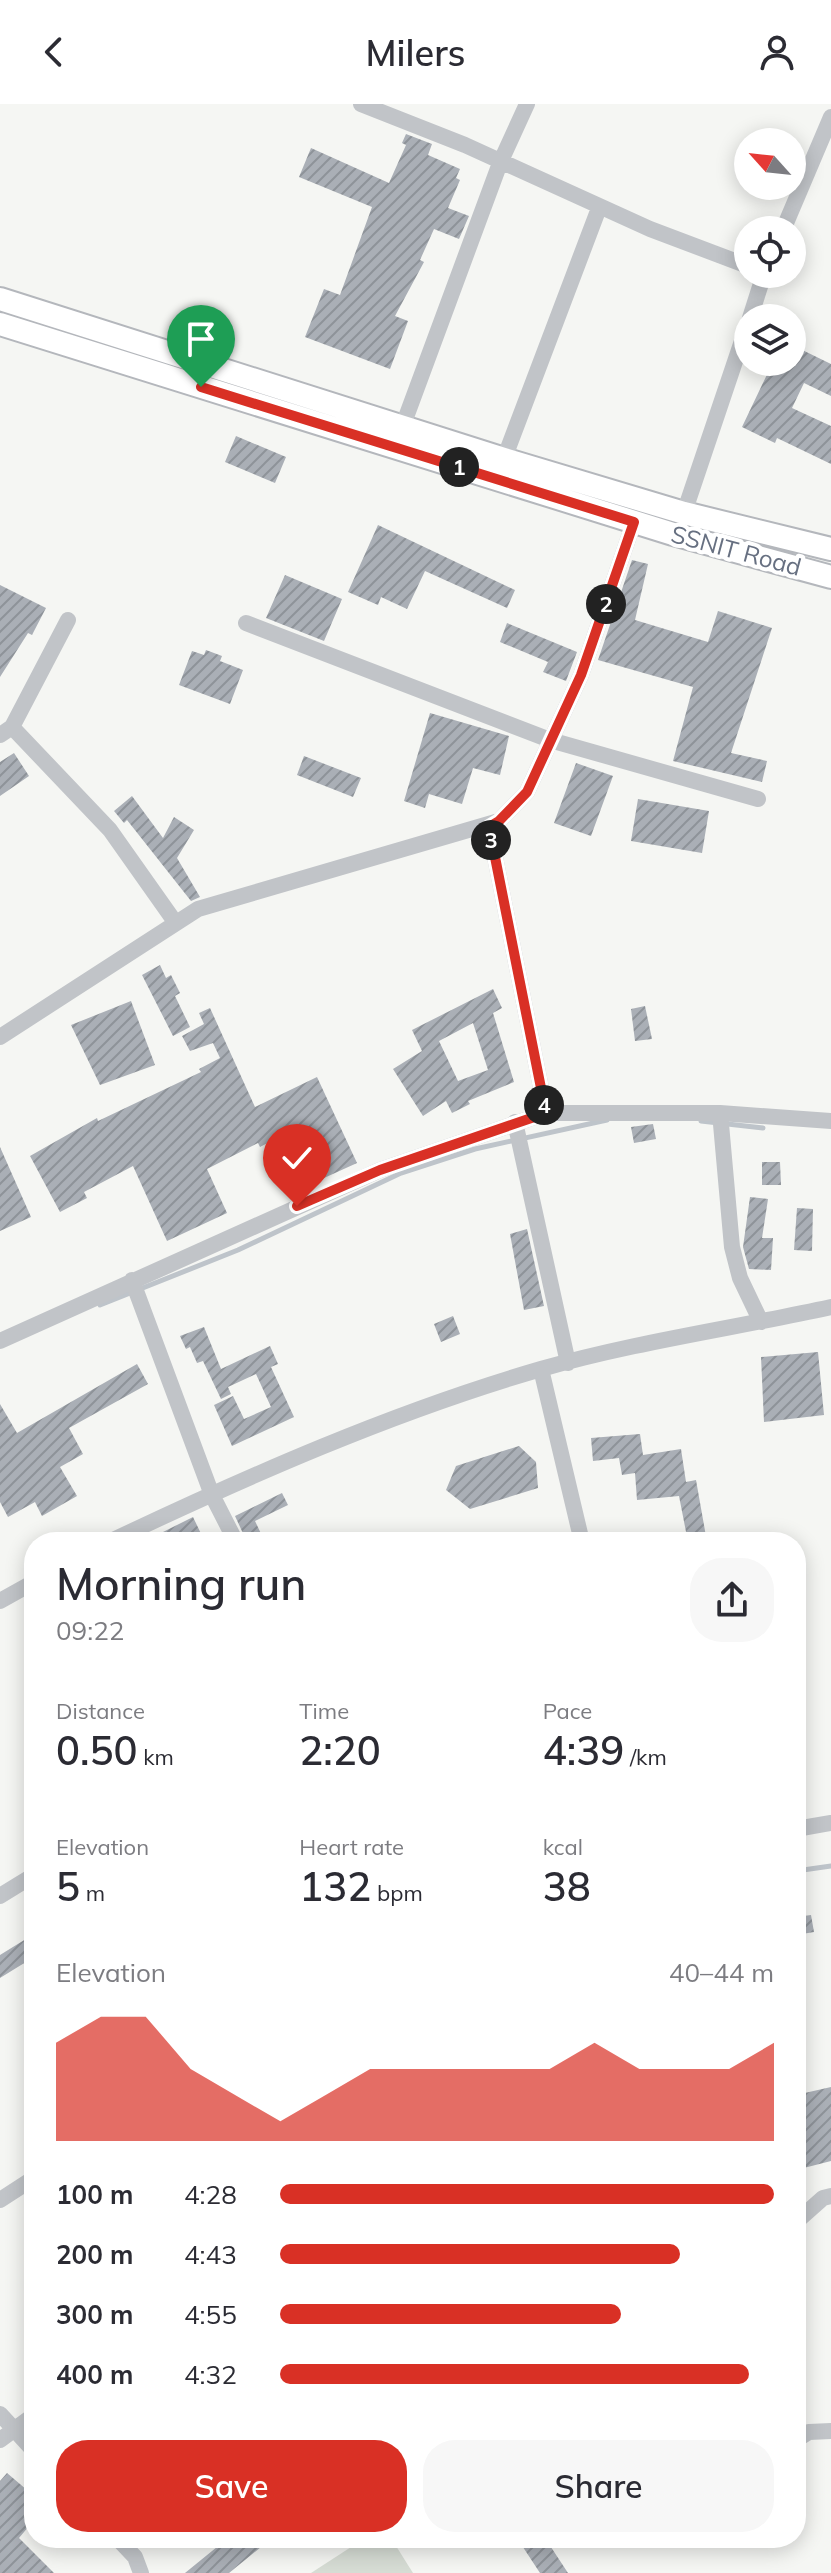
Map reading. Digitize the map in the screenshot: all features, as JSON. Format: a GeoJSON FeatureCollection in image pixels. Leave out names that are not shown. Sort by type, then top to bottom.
{"type":"FeatureCollection","features":[{"type":"Feature","properties":{"kind":"street"},"geometry":{"type":"LineString","coordinates":[[361,104],[599,208],[734,261]]}},
{"type":"Feature","properties":{"kind":"street"},"geometry":{"type":"LineString","coordinates":[[402,428],[500,163],[527,104]]}},
{"type":"Feature","properties":{"kind":"street"},"geometry":{"type":"LineString","coordinates":[[789,216],[831,117]]}},
{"type":"Feature","properties":{"kind":"street"},"geometry":{"type":"LineString","coordinates":[[504,459],[599,208]]}},
{"type":"Feature","properties":{"kind":"street","name":"SSNIT Road"},"geometry":{"type":"LineString","coordinates":[[0,299],[504,459],[684,513],[831,549]]}},
{"type":"Feature","properties":{"kind":"street","name":"SSNIT Road"},"geometry":{"type":"LineString","coordinates":[[1,329],[634,522],[831,577]]}},
{"type":"Feature","properties":{"kind":"street"},"geometry":{"type":"LineString","coordinates":[[684,513],[734,365]]}},
{"type":"Feature","properties":{"kind":"street"},"geometry":{"type":"LineString","coordinates":[[0,1037],[175,922],[222,902],[489,827],[499,821],[527,792],[581,675],[634,522]]}},
{"type":"Feature","properties":{"kind":"street"},"geometry":{"type":"LineString","coordinates":[[68,620],[6,731],[110,830],[175,922]]}},
{"type":"Feature","properties":{"kind":"street"},"geometry":{"type":"LineString","coordinates":[[246,623],[550,740],[758,799]]}},
{"type":"Feature","properties":{"kind":"street"},"geometry":{"type":"LineString","coordinates":[[489,827],[546,1113]]}},
{"type":"Feature","properties":{"kind":"street"},"geometry":{"type":"LineString","coordinates":[[0,1341],[380,1170],[546,1113],[720,1113],[831,1121]]}},
{"type":"Feature","properties":{"kind":"street"},"geometry":{"type":"LineString","coordinates":[[720,1113],[732,1247],[740,1278],[761,1322]]}},
{"type":"Feature","properties":{"kind":"street"},"geometry":{"type":"LineString","coordinates":[[515,1122],[568,1363]]}},
{"type":"Feature","properties":{"kind":"street"},"geometry":{"type":"LineString","coordinates":[[132,1280],[212,1495],[231,1532]]}},
{"type":"Feature","properties":{"kind":"street"},"geometry":{"type":"LineString","coordinates":[[131,1532],[212,1495],[429,1406],[541,1369],[831,1307]]}},
{"type":"Feature","properties":{"kind":"street"},"geometry":{"type":"LineString","coordinates":[[541,1369],[580,1532]]}},
{"type":"Feature","properties":{"kind":"street"},"geometry":{"type":"LineString","coordinates":[[0,1601],[24,1588]]}},
{"type":"Feature","properties":{"kind":"street"},"geometry":{"type":"LineString","coordinates":[[806,1827],[831,1823]]}},
{"type":"Feature","properties":{"kind":"street"},"geometry":{"type":"LineString","coordinates":[[0,1896],[24,1881]]}},
{"type":"Feature","properties":{"kind":"street"},"geometry":{"type":"LineString","coordinates":[[0,2200],[24,2184]]}},
{"type":"Feature","properties":{"kind":"street"},"geometry":{"type":"LineString","coordinates":[[806,2213],[823,2198],[831,2196]]}},
{"type":"Feature","properties":{"kind":"street"},"geometry":{"type":"LineString","coordinates":[[0,2414],[6,2434],[24,2445]]}},
{"type":"Feature","properties":{"kind":"street"},"geometry":{"type":"LineString","coordinates":[[6,2434],[24,2422]]}},
{"type":"Feature","properties":{"kind":"street"},"geometry":{"type":"LineString","coordinates":[[806,2434],[831,2431]]}},
{"type":"Feature","properties":{"kind":"street"},"geometry":{"type":"LineString","coordinates":[[126,2548],[135,2557],[141,2573]]}},
{"type":"Feature","properties":{"kind":"shaded area"},"geometry":{"type":"Polygon","coordinates":[[[350,2548],[397,2548],[413,2573],[311,2573],[350,2548]]]}},
{"type":"Feature","properties":{"kind":"building"},"geometry":{"type":"Polygon","coordinates":[[[406,134],[432,144],[428,155],[460,169],[456,178],[460,180],[448,208],[469,216],[459,239],[434,229],[420,260],[424,262],[395,316],[408,321],[390,369],[305,337],[324,289],[340,295],[372,207],[299,177],[311,148],[389,183],[406,145],[402,143],[406,134]]]}},
{"type":"Feature","properties":{"kind":"building"},"geometry":{"type":"Polygon","coordinates":[[[806,352],[831,364],[831,396],[804,383],[792,408],[831,426],[831,464],[777,438],[775,443],[742,427],[766,376],[806,376],[806,352]]]}},
{"type":"Feature","properties":{"kind":"building"},"geometry":{"type":"Polygon","coordinates":[[[236,436],[286,457],[275,483],[225,462],[236,436]]]}},
{"type":"Feature","properties":{"kind":"building"},"geometry":{"type":"Polygon","coordinates":[[[378,525],[515,590],[507,608],[425,571],[407,609],[381,597],[378,605],[348,592],[378,525]]]}},
{"type":"Feature","properties":{"kind":"building"},"geometry":{"type":"Polygon","coordinates":[[[632,560],[648,564],[635,620],[708,642],[718,611],[772,628],[731,753],[767,761],[762,782],[673,761],[693,687],[598,660],[632,560]]]}},
{"type":"Feature","properties":{"kind":"building"},"geometry":{"type":"Polygon","coordinates":[[[285,575],[342,599],[324,641],[266,618],[285,575]]]}},
{"type":"Feature","properties":{"kind":"building"},"geometry":{"type":"Polygon","coordinates":[[[0,585],[46,608],[32,635],[28,633],[0,677],[0,585]]]}},
{"type":"Feature","properties":{"kind":"building"},"geometry":{"type":"Polygon","coordinates":[[[507,623],[577,652],[566,681],[543,672],[548,662],[500,642],[507,623]]]}},
{"type":"Feature","properties":{"kind":"building"},"geometry":{"type":"Polygon","coordinates":[[[206,650],[222,656],[220,661],[243,670],[230,704],[179,685],[192,651],[204,655],[206,650]]]}},
{"type":"Feature","properties":{"kind":"building"},"geometry":{"type":"Polygon","coordinates":[[[430,713],[509,736],[500,775],[473,768],[462,804],[429,794],[425,808],[404,801],[430,713]]]}},
{"type":"Feature","properties":{"kind":"building"},"geometry":{"type":"Polygon","coordinates":[[[14,753],[29,776],[0,796],[0,762],[14,753]]]}},
{"type":"Feature","properties":{"kind":"building"},"geometry":{"type":"Polygon","coordinates":[[[304,756],[361,778],[353,797],[297,775],[304,756]]]}},
{"type":"Feature","properties":{"kind":"building"},"geometry":{"type":"Polygon","coordinates":[[[576,763],[613,776],[591,836],[554,823],[576,763]]]}},
{"type":"Feature","properties":{"kind":"building"},"geometry":{"type":"Polygon","coordinates":[[[132,796],[163,838],[174,817],[194,830],[177,858],[200,897],[191,901],[127,820],[124,823],[114,811],[132,796]]]}},
{"type":"Feature","properties":{"kind":"building"},"geometry":{"type":"Polygon","coordinates":[[[638,799],[709,811],[702,853],[631,841],[638,799]]]}},
{"type":"Feature","properties":{"kind":"building"},"geometry":{"type":"Polygon","coordinates":[[[160,965],[166,978],[171,975],[180,993],[175,996],[190,1027],[173,1036],[142,975],[160,965]]]}},
{"type":"Feature","properties":{"kind":"building"},"geometry":{"type":"Polygon","coordinates":[[[493,989],[502,1008],[493,1013],[514,1082],[468,1101],[470,1104],[452,1113],[446,1101],[423,1116],[393,1069],[422,1051],[412,1030],[493,989]],[[473,1023],[439,1041],[458,1081],[488,1070],[473,1023]]]}},
{"type":"Feature","properties":{"kind":"building"},"geometry":{"type":"Polygon","coordinates":[[[131,1001],[155,1065],[100,1085],[71,1025],[131,1001]]]}},
{"type":"Feature","properties":{"kind":"building"},"geometry":{"type":"Polygon","coordinates":[[[645,1006],[652,1039],[635,1041],[631,1009],[645,1006]]]}},
{"type":"Feature","properties":{"kind":"building"},"geometry":{"type":"Polygon","coordinates":[[[210,1008],[255,1107],[317,1077],[357,1163],[302,1188],[279,1137],[260,1147],[258,1143],[207,1169],[227,1213],[167,1241],[133,1166],[84,1192],[87,1198],[60,1212],[30,1156],[97,1118],[98,1121],[201,1072],[199,1069],[220,1058],[213,1043],[190,1051],[182,1036],[204,1024],[199,1013],[210,1008]]]}},
{"type":"Feature","properties":{"kind":"building"},"geometry":{"type":"Polygon","coordinates":[[[653,1124],[656,1139],[634,1143],[631,1127],[653,1124]]]}},
{"type":"Feature","properties":{"kind":"building"},"geometry":{"type":"Polygon","coordinates":[[[0,1147],[31,1217],[0,1231],[0,1147]]]}},
{"type":"Feature","properties":{"kind":"building"},"geometry":{"type":"Polygon","coordinates":[[[762,1162],[780,1162],[781,1185],[762,1185],[762,1162]]]}},
{"type":"Feature","properties":{"kind":"building"},"geometry":{"type":"Polygon","coordinates":[[[750,1197],[768,1199],[762,1238],[773,1238],[771,1270],[749,1269],[743,1247],[750,1197]]]}},
{"type":"Feature","properties":{"kind":"building"},"geometry":{"type":"Polygon","coordinates":[[[797,1208],[813,1209],[812,1251],[794,1250],[797,1208]]]}},
{"type":"Feature","properties":{"kind":"building"},"geometry":{"type":"Polygon","coordinates":[[[527,1229],[544,1306],[524,1310],[510,1234],[527,1229]]]}},
{"type":"Feature","properties":{"kind":"building"},"geometry":{"type":"Polygon","coordinates":[[[453,1316],[460,1334],[441,1342],[434,1324],[453,1316]]]}},
{"type":"Feature","properties":{"kind":"building"},"geometry":{"type":"Polygon","coordinates":[[[204,1327],[221,1369],[270,1346],[278,1364],[271,1367],[294,1417],[232,1446],[214,1405],[233,1396],[244,1419],[271,1407],[256,1374],[228,1387],[231,1394],[221,1399],[203,1361],[197,1363],[190,1347],[186,1349],[180,1336],[204,1327]]]}},
{"type":"Feature","properties":{"kind":"building"},"geometry":{"type":"Polygon","coordinates":[[[818,1352],[824,1415],[764,1422],[761,1357],[818,1352]]]}},
{"type":"Feature","properties":{"kind":"building"},"geometry":{"type":"Polygon","coordinates":[[[137,1364],[148,1384],[69,1428],[83,1454],[60,1467],[77,1496],[42,1516],[35,1502],[8,1517],[0,1502],[0,1404],[17,1433],[137,1364]]]}},
{"type":"Feature","properties":{"kind":"building"},"geometry":{"type":"Polygon","coordinates":[[[640,1434],[643,1455],[681,1449],[686,1482],[696,1480],[705,1532],[686,1532],[679,1496],[637,1500],[635,1473],[622,1475],[619,1458],[593,1461],[591,1438],[640,1434]]]}},
{"type":"Feature","properties":{"kind":"building"},"geometry":{"type":"Polygon","coordinates":[[[519,1446],[536,1462],[538,1488],[470,1509],[446,1490],[456,1466],[519,1446]]]}},
{"type":"Feature","properties":{"kind":"building"},"geometry":{"type":"Polygon","coordinates":[[[282,1493],[288,1505],[255,1521],[260,1532],[242,1532],[235,1516],[282,1493]]]}},
{"type":"Feature","properties":{"kind":"building"},"geometry":{"type":"Polygon","coordinates":[[[193,1517],[200,1532],[163,1532],[193,1517]]]}},
{"type":"Feature","properties":{"kind":"building"},"geometry":{"type":"Polygon","coordinates":[[[811,1915],[814,1932],[806,1933],[806,1916],[811,1915]]]}},
{"type":"Feature","properties":{"kind":"building"},"geometry":{"type":"Polygon","coordinates":[[[24,1940],[24,1963],[0,1978],[0,1955],[24,1940]]]}},
{"type":"Feature","properties":{"kind":"building"},"geometry":{"type":"Polygon","coordinates":[[[831,2087],[831,2161],[806,2167],[806,2093],[831,2087]]]}},
{"type":"Feature","properties":{"kind":"building"},"geometry":{"type":"Polygon","coordinates":[[[7,2473],[24,2487],[24,2532],[19,2538],[24,2548],[29,2548],[54,2573],[0,2573],[0,2481],[7,2473]]]}},
{"type":"Feature","properties":{"kind":"building"},"geometry":{"type":"Polygon","coordinates":[[[216,2548],[260,2548],[229,2573],[185,2573],[216,2548]]]}},
{"type":"Feature","properties":{"kind":"building"},"geometry":{"type":"Polygon","coordinates":[[[524,2548],[552,2548],[568,2573],[540,2573],[524,2548]]]}},
{"type":"Feature","properties":{"kind":"waterway"},"geometry":{"type":"LineString","coordinates":[[100,1305],[238,1250],[401,1173],[475,1149],[607,1120]]}},
{"type":"Feature","properties":{"kind":"waterway"},"geometry":{"type":"LineString","coordinates":[[701,1121],[763,1128]]}},
{"type":"Feature","properties":{"kind":"waterway"},"geometry":{"type":"LineString","coordinates":[[806,1870],[831,1866]]}},
{"type":"Feature","properties":{"kind":"route"},"geometry":{"type":"LineString","coordinates":[[201,387],[634,522],[581,675],[527,792],[489,827],[546,1113],[380,1170],[297,1206]]}}]}
